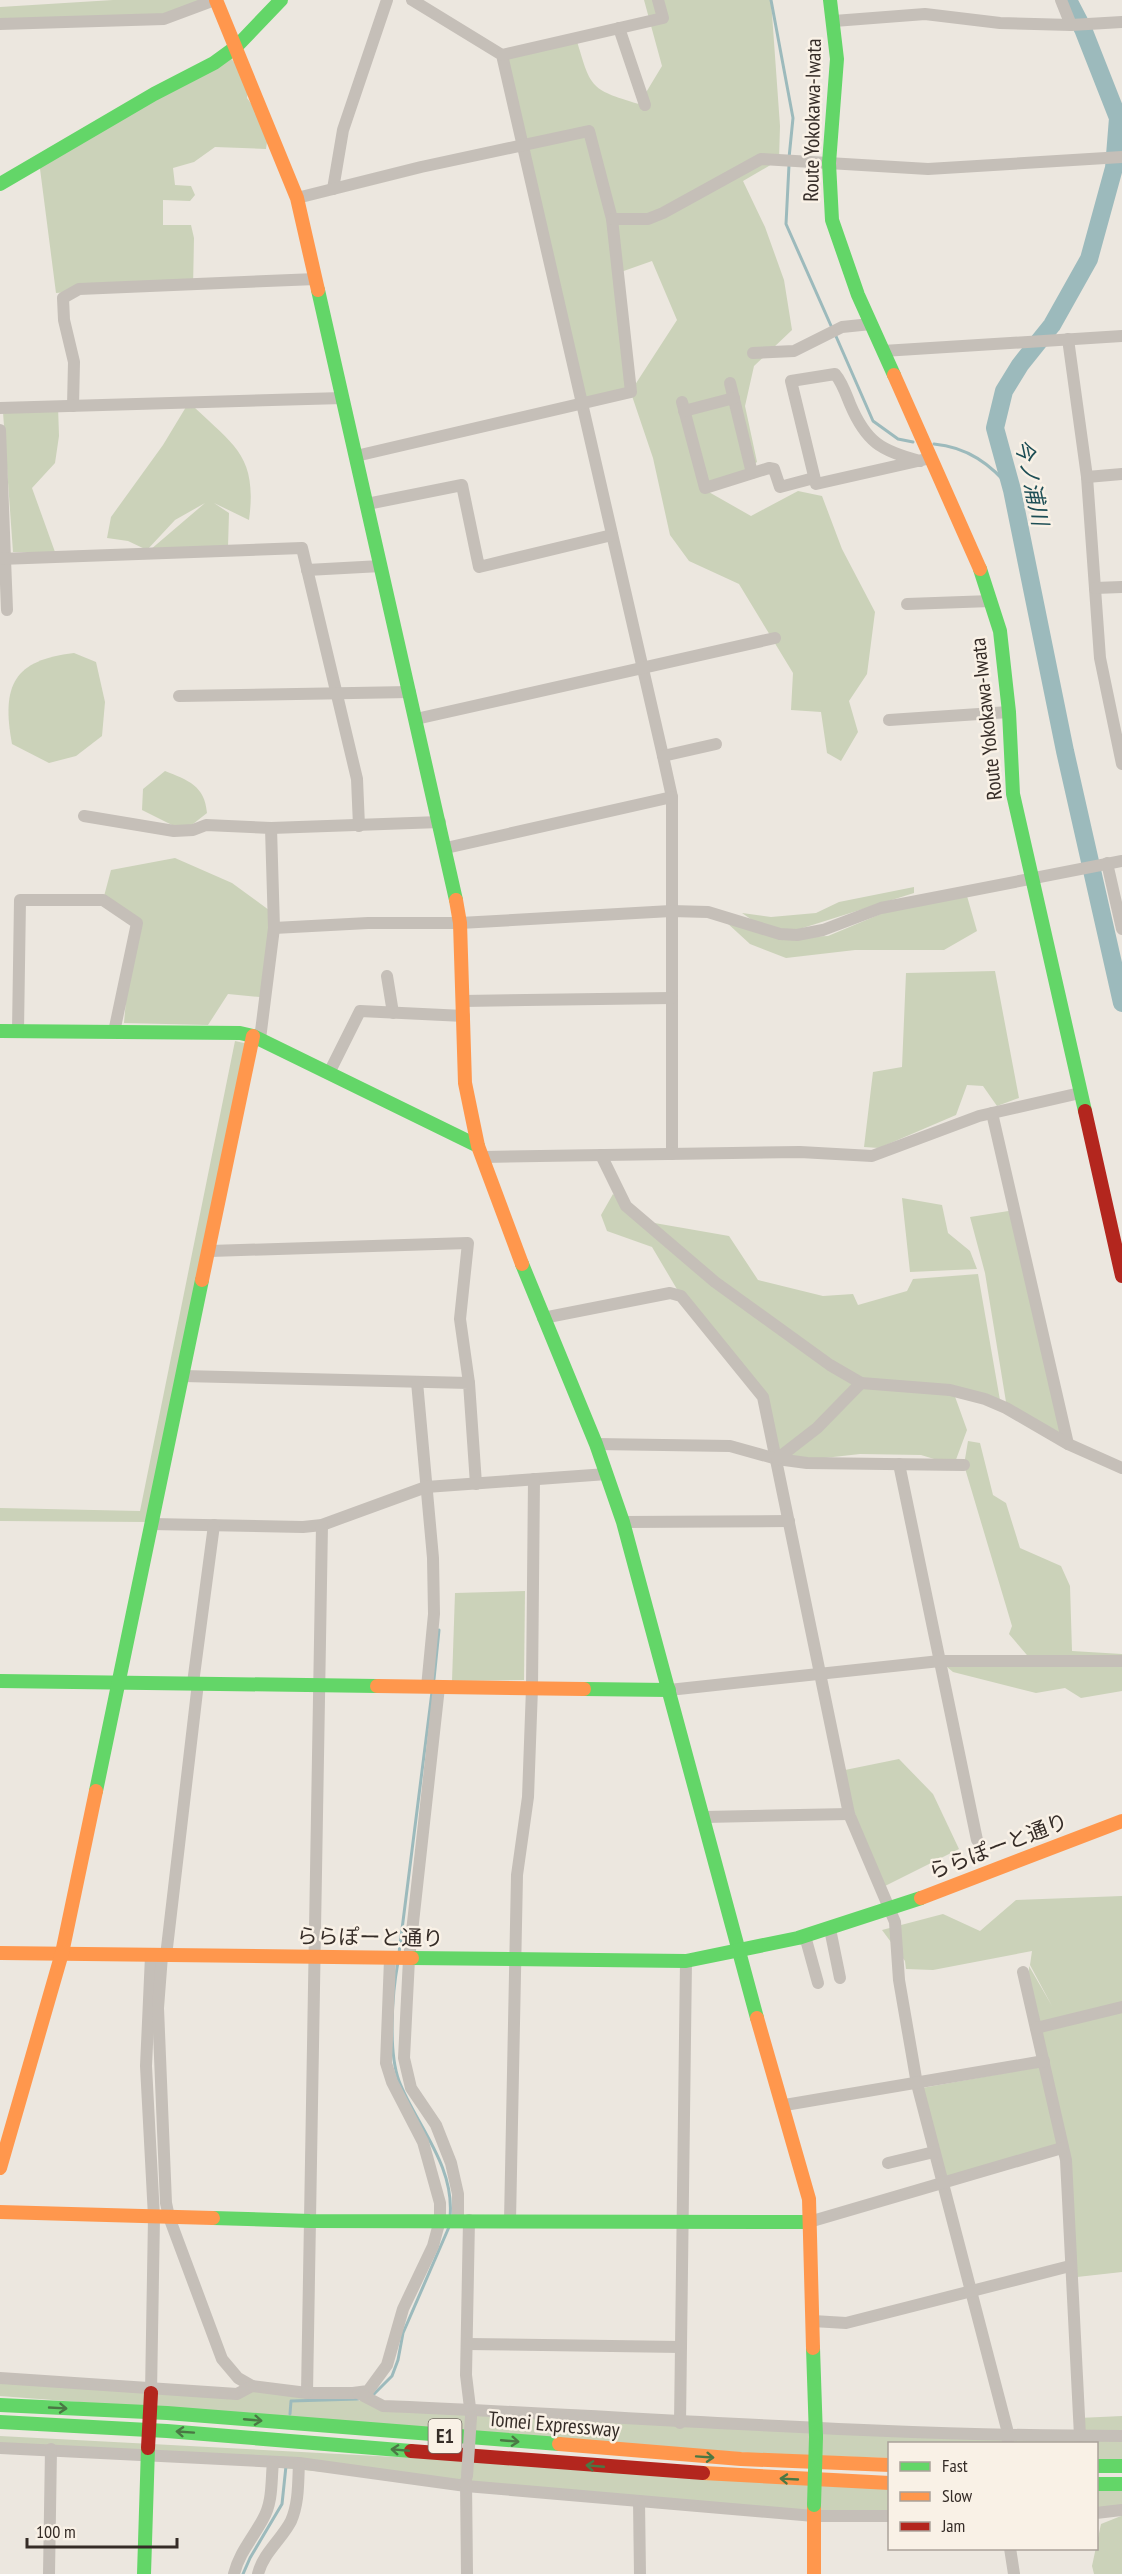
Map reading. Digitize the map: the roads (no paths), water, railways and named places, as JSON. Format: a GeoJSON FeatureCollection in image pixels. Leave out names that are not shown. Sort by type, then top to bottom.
{"type":"FeatureCollection","features":[{"type":"Feature","properties":{"kind":"main road"},"geometry":{"type":"LineString","coordinates":[[215,0],[297,198],[316,279],[446,848],[460,923],[465,1083],[480,1151],[543,1318],[596,1444],[623,1522],[739,1954],[785,2105],[809,2199],[816,2433],[814,2574]]}},
{"type":"Feature","properties":{"kind":"main road"},"geometry":{"type":"LineString","coordinates":[[0,184],[154,93],[214,63],[236,47],[281,0]]}},
{"type":"Feature","properties":{"kind":"main road","name":"Route Yokokawa-Iwata"},"geometry":{"type":"LineString","coordinates":[[830,0],[834,21],[836,91],[829,163],[832,220],[844,260],[883,351],[925,460],[977,561],[991,601],[1003,654],[1014,794],[1122,1276]]}},
{"type":"Feature","properties":{"kind":"main road"},"geometry":{"type":"LineString","coordinates":[[0,1031],[240,1033],[257,1038],[329,1073],[480,1151]]}},
{"type":"Feature","properties":{"kind":"main road"},"geometry":{"type":"LineString","coordinates":[[0,2168],[62,1953],[151,1524],[257,1038]]}},
{"type":"Feature","properties":{"kind":"main road"},"geometry":{"type":"LineString","coordinates":[[0,1681],[669,1690]]}},
{"type":"Feature","properties":{"kind":"main road","name":"ららぽーと通り"},"geometry":{"type":"LineString","coordinates":[[0,1953],[686,1961],[739,1954],[890,1910],[1122,1821]]}},
{"type":"Feature","properties":{"kind":"main road"},"geometry":{"type":"LineString","coordinates":[[0,2212],[310,2221],[464,2220],[799,2224],[810,2222]]}},
{"type":"Feature","properties":{"kind":"main road"},"geometry":{"type":"LineString","coordinates":[[144,2574],[151,2390]]}},
{"type":"Feature","properties":{"kind":"main road","name":"Tomei Expressway"},"geometry":{"type":"LineString","coordinates":[[0,2404],[167,2413],[741,2459],[888,2465]]}},
{"type":"Feature","properties":{"kind":"main road","name":"Tomei Expressway"},"geometry":{"type":"LineString","coordinates":[[0,2422],[167,2431],[627,2469],[888,2482]]}},
{"type":"Feature","properties":{"kind":"main road"},"geometry":{"type":"LineString","coordinates":[[1098,2466],[1122,2466]]}},
{"type":"Feature","properties":{"kind":"main road"},"geometry":{"type":"LineString","coordinates":[[1098,2484],[1122,2484]]}},
{"type":"Feature","properties":{"kind":"street"},"geometry":{"type":"LineString","coordinates":[[0,24],[164,19],[215,0]]}},
{"type":"Feature","properties":{"kind":"street"},"geometry":{"type":"LineString","coordinates":[[333,189],[343,130],[387,0]]}},
{"type":"Feature","properties":{"kind":"street"},"geometry":{"type":"LineString","coordinates":[[412,0],[502,55],[663,18],[658,0]]}},
{"type":"Feature","properties":{"kind":"street"},"geometry":{"type":"LineString","coordinates":[[1061,0],[1071,25]]}},
{"type":"Feature","properties":{"kind":"street"},"geometry":{"type":"LineString","coordinates":[[834,21],[925,14],[1000,23],[1071,25],[1122,22]]}},
{"type":"Feature","properties":{"kind":"street"},"geometry":{"type":"LineString","coordinates":[[619,28],[645,105]]}},
{"type":"Feature","properties":{"kind":"street"},"geometry":{"type":"LineString","coordinates":[[502,55],[672,797],[672,1154]]}},
{"type":"Feature","properties":{"kind":"street"},"geometry":{"type":"LineString","coordinates":[[297,198],[421,167],[523,147],[589,131],[612,219],[631,392],[356,456]]}},
{"type":"Feature","properties":{"kind":"street"},"geometry":{"type":"LineString","coordinates":[[612,219],[648,219],[760,159],[946,169],[1122,157]]}},
{"type":"Feature","properties":{"kind":"street"},"geometry":{"type":"LineString","coordinates":[[73,406],[74,362],[63,308],[63,298],[68,293],[79,289],[316,279]]}},
{"type":"Feature","properties":{"kind":"street"},"geometry":{"type":"LineString","coordinates":[[753,353],[795,351],[842,327],[871,324]]}},
{"type":"Feature","properties":{"kind":"street"},"geometry":{"type":"LineString","coordinates":[[883,351],[1122,336]]}},
{"type":"Feature","properties":{"kind":"street"},"geometry":{"type":"LineString","coordinates":[[1068,339],[1087,477],[1100,658],[1122,764]]}},
{"type":"Feature","properties":{"kind":"street"},"geometry":{"type":"LineString","coordinates":[[829,373],[836,374],[859,425],[868,437],[882,448],[925,460],[816,484],[791,381],[829,373]]}},
{"type":"Feature","properties":{"kind":"street"},"geometry":{"type":"LineString","coordinates":[[730,383],[752,473]]}},
{"type":"Feature","properties":{"kind":"street"},"geometry":{"type":"LineString","coordinates":[[0,408],[343,398]]}},
{"type":"Feature","properties":{"kind":"street"},"geometry":{"type":"LineString","coordinates":[[734,398],[683,406],[705,488],[769,468],[774,469],[780,487],[814,478]]}},
{"type":"Feature","properties":{"kind":"street"},"geometry":{"type":"LineString","coordinates":[[0,430],[3,559],[7,610]]}},
{"type":"Feature","properties":{"kind":"street"},"geometry":{"type":"LineString","coordinates":[[1087,477],[1122,474]]}},
{"type":"Feature","properties":{"kind":"street"},"geometry":{"type":"LineString","coordinates":[[367,504],[462,485],[479,567],[612,535]]}},
{"type":"Feature","properties":{"kind":"street"},"geometry":{"type":"LineString","coordinates":[[3,559],[302,548],[357,779],[359,826]]}},
{"type":"Feature","properties":{"kind":"street"},"geometry":{"type":"LineString","coordinates":[[307,570],[381,566]]}},
{"type":"Feature","properties":{"kind":"street"},"geometry":{"type":"LineString","coordinates":[[1095,588],[1122,587]]}},
{"type":"Feature","properties":{"kind":"street"},"geometry":{"type":"LineString","coordinates":[[907,604],[991,601]]}},
{"type":"Feature","properties":{"kind":"street"},"geometry":{"type":"LineString","coordinates":[[416,719],[642,666],[775,638]]}},
{"type":"Feature","properties":{"kind":"street"},"geometry":{"type":"LineString","coordinates":[[178,696],[410,692]]}},
{"type":"Feature","properties":{"kind":"street"},"geometry":{"type":"LineString","coordinates":[[889,720],[1009,711]]}},
{"type":"Feature","properties":{"kind":"street"},"geometry":{"type":"LineString","coordinates":[[663,756],[716,744]]}},
{"type":"Feature","properties":{"kind":"street"},"geometry":{"type":"LineString","coordinates":[[446,848],[672,797]]}},
{"type":"Feature","properties":{"kind":"street"},"geometry":{"type":"LineString","coordinates":[[84,816],[174,831],[193,830],[206,825],[271,828],[440,822]]}},
{"type":"Feature","properties":{"kind":"street"},"geometry":{"type":"LineString","coordinates":[[257,1038],[274,928],[271,828]]}},
{"type":"Feature","properties":{"kind":"street"},"geometry":{"type":"LineString","coordinates":[[274,928],[368,923],[460,923],[671,911],[708,912],[780,934],[797,935],[823,930],[881,908],[1122,861]]}},
{"type":"Feature","properties":{"kind":"street"},"geometry":{"type":"LineString","coordinates":[[1106,864],[1122,929]]}},
{"type":"Feature","properties":{"kind":"street"},"geometry":{"type":"LineString","coordinates":[[18,1031],[20,900],[103,900],[137,923],[114,1032]]}},
{"type":"Feature","properties":{"kind":"street"},"geometry":{"type":"LineString","coordinates":[[387,976],[393,1013]]}},
{"type":"Feature","properties":{"kind":"street"},"geometry":{"type":"LineString","coordinates":[[463,1001],[672,998]]}},
{"type":"Feature","properties":{"kind":"street"},"geometry":{"type":"LineString","coordinates":[[329,1073],[360,1011],[464,1016]]}},
{"type":"Feature","properties":{"kind":"street"},"geometry":{"type":"LineString","coordinates":[[480,1151],[601,1155],[800,1152],[872,1155],[993,1113],[1080,1093]]}},
{"type":"Feature","properties":{"kind":"street"},"geometry":{"type":"LineString","coordinates":[[993,1113],[1068,1444]]}},
{"type":"Feature","properties":{"kind":"street"},"geometry":{"type":"LineString","coordinates":[[601,1155],[626,1206],[715,1282],[830,1365],[861,1383],[950,1390],[985,1399],[1006,1408],[1068,1444],[1122,1468]]}},
{"type":"Feature","properties":{"kind":"street"},"geometry":{"type":"LineString","coordinates":[[210,1251],[468,1243],[460,1319],[469,1383],[476,1484]]}},
{"type":"Feature","properties":{"kind":"street"},"geometry":{"type":"LineString","coordinates":[[543,1318],[670,1293],[681,1296],[763,1397],[849,1814],[895,1922],[899,1980],[917,2084],[1008,2440]]}},
{"type":"Feature","properties":{"kind":"street"},"geometry":{"type":"LineString","coordinates":[[183,1376],[469,1383]]}},
{"type":"Feature","properties":{"kind":"street"},"geometry":{"type":"LineString","coordinates":[[417,1382],[433,1558],[433,1687],[409,1959],[404,2058],[411,2088],[436,2125],[451,2163],[464,2220],[467,2392],[471,2413],[466,2481],[467,2574]]}},
{"type":"Feature","properties":{"kind":"street"},"geometry":{"type":"LineString","coordinates":[[777,1459],[818,1428],[861,1383]]}},
{"type":"Feature","properties":{"kind":"street"},"geometry":{"type":"LineString","coordinates":[[596,1444],[730,1446],[777,1459],[807,1463],[964,1465]]}},
{"type":"Feature","properties":{"kind":"street"},"geometry":{"type":"LineString","coordinates":[[900,1464],[978,1840]]}},
{"type":"Feature","properties":{"kind":"street"},"geometry":{"type":"LineString","coordinates":[[151,1524],[322,1525],[426,1487],[607,1474]]}},
{"type":"Feature","properties":{"kind":"street"},"geometry":{"type":"LineString","coordinates":[[510,2221],[517,1875],[528,1797],[532,1688],[534,1479]]}},
{"type":"Feature","properties":{"kind":"street"},"geometry":{"type":"LineString","coordinates":[[623,1522],[789,1521]]}},
{"type":"Feature","properties":{"kind":"street"},"geometry":{"type":"LineString","coordinates":[[151,2390],[154,2217],[146,2066],[196,1683],[214,1525]]}},
{"type":"Feature","properties":{"kind":"street"},"geometry":{"type":"LineString","coordinates":[[307,2393],[322,1525]]}},
{"type":"Feature","properties":{"kind":"street"},"geometry":{"type":"LineString","coordinates":[[669,1690],[940,1661],[1122,1661]]}},
{"type":"Feature","properties":{"kind":"street"},"geometry":{"type":"LineString","coordinates":[[704,1817],[849,1814]]}},
{"type":"Feature","properties":{"kind":"street"},"geometry":{"type":"LineString","coordinates":[[830,1929],[840,1978]]}},
{"type":"Feature","properties":{"kind":"street"},"geometry":{"type":"LineString","coordinates":[[805,1936],[818,1983]]}},
{"type":"Feature","properties":{"kind":"street"},"geometry":{"type":"LineString","coordinates":[[160,1956],[158,2008],[169,2217],[222,2359],[238,2378],[252,2386],[307,2393],[368,2391],[387,2365],[403,2309],[433,2246],[440,2220],[440,2203],[423,2142],[392,2082],[386,2063],[390,1959]]}},
{"type":"Feature","properties":{"kind":"street"},"geometry":{"type":"LineString","coordinates":[[680,2423],[686,1961]]}},
{"type":"Feature","properties":{"kind":"street"},"geometry":{"type":"LineString","coordinates":[[1023,1972],[1066,2160],[1080,2436]]}},
{"type":"Feature","properties":{"kind":"street"},"geometry":{"type":"LineString","coordinates":[[1036,2028],[1122,2007]]}},
{"type":"Feature","properties":{"kind":"street"},"geometry":{"type":"LineString","coordinates":[[785,2105],[1044,2061]]}},
{"type":"Feature","properties":{"kind":"street"},"geometry":{"type":"LineString","coordinates":[[810,2222],[943,2185],[1062,2148]]}},
{"type":"Feature","properties":{"kind":"street"},"geometry":{"type":"LineString","coordinates":[[888,2163],[934,2152]]}},
{"type":"Feature","properties":{"kind":"street"},"geometry":{"type":"LineString","coordinates":[[813,2321],[846,2324],[1070,2266]]}},
{"type":"Feature","properties":{"kind":"street"},"geometry":{"type":"LineString","coordinates":[[467,2344],[681,2348]]}},
{"type":"Feature","properties":{"kind":"street"},"geometry":{"type":"LineString","coordinates":[[0,2378],[151,2390],[237,2394],[252,2386]]}},
{"type":"Feature","properties":{"kind":"street"},"geometry":{"type":"LineString","coordinates":[[358,2392],[382,2406],[816,2433],[1008,2440],[1122,2436]]}},
{"type":"Feature","properties":{"kind":"street"},"geometry":{"type":"LineString","coordinates":[[0,2448],[148,2452],[299,2463],[639,2501],[888,2516]]}},
{"type":"Feature","properties":{"kind":"street"},"geometry":{"type":"LineString","coordinates":[[49,2574],[51,2449]]}},
{"type":"Feature","properties":{"kind":"street"},"geometry":{"type":"LineString","coordinates":[[234,2574],[237,2559],[264,2518],[270,2503],[273,2462]]}},
{"type":"Feature","properties":{"kind":"street"},"geometry":{"type":"LineString","coordinates":[[258,2574],[270,2550],[291,2521],[298,2498],[299,2463]]}},
{"type":"Feature","properties":{"kind":"street"},"geometry":{"type":"LineString","coordinates":[[639,2501],[640,2574]]}},
{"type":"Feature","properties":{"kind":"street"},"geometry":{"type":"LineString","coordinates":[[1098,2513],[1122,2510]]}},
{"type":"Feature","properties":{"kind":"street"},"geometry":{"type":"LineString","coordinates":[[1010,2550],[1014,2574]]}},
{"type":"Feature","properties":{"kind":"waterway"},"geometry":{"type":"LineString","coordinates":[[771,0],[793,118],[789,158]]}},
{"type":"Feature","properties":{"kind":"waterway","name":"今ノ浦川"},"geometry":{"type":"LineString","coordinates":[[1068,0],[1083,29],[1118,118],[1114,168],[1089,259],[1052,325],[1020,365],[1004,391],[995,428],[1012,490],[1065,751],[1122,1003]]}},
{"type":"Feature","properties":{"kind":"waterway"},"geometry":{"type":"LineString","coordinates":[[789,165],[786,224],[832,328]]}},
{"type":"Feature","properties":{"kind":"waterway"},"geometry":{"type":"LineString","coordinates":[[835,334],[873,421],[898,439],[913,442]]}},
{"type":"Feature","properties":{"kind":"waterway"},"geometry":{"type":"LineString","coordinates":[[934,444],[957,449],[978,458],[996,472],[1012,490]]}},
{"type":"Feature","properties":{"kind":"waterway"},"geometry":{"type":"LineString","coordinates":[[434,1679],[439,1630]]}},
{"type":"Feature","properties":{"kind":"waterway"},"geometry":{"type":"LineString","coordinates":[[399,1953],[432,1692]]}},
{"type":"Feature","properties":{"kind":"waterway"},"geometry":{"type":"LineString","coordinates":[[398,1962],[392,2022],[396,2069],[406,2097],[441,2163],[447,2180],[450,2217]]}},
{"type":"Feature","properties":{"kind":"waterway"},"geometry":{"type":"LineString","coordinates":[[373,2395],[392,2376],[398,2360],[403,2333],[449,2227]]}},
{"type":"Feature","properties":{"kind":"waterway"},"geometry":{"type":"LineString","coordinates":[[290,2414],[291,2401],[358,2399]]}},
{"type":"Feature","properties":{"kind":"waterway"},"geometry":{"type":"LineString","coordinates":[[243,2574],[282,2504],[286,2466]]}}]}
